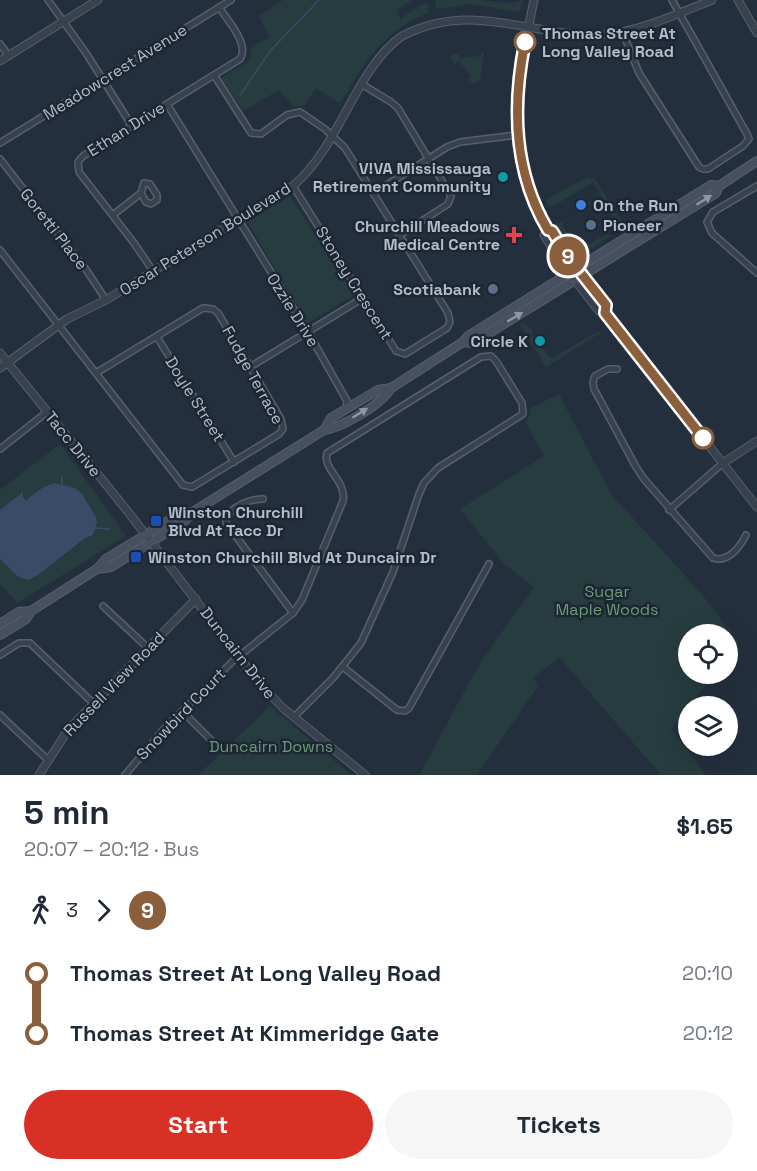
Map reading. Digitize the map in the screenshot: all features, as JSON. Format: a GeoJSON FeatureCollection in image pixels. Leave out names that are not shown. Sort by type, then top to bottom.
{"type":"FeatureCollection","features":[{"type":"Feature","properties":{"kind":"main road"},"geometry":{"type":"LineString","coordinates":[[463,342],[473,343],[716,193],[719,186],[757,161]]}},
{"type":"Feature","properties":{"kind":"main road"},"geometry":{"type":"LineString","coordinates":[[324,430],[331,418],[347,405],[358,402],[378,390],[391,388],[463,342],[468,336],[711,185],[719,186]]}},
{"type":"Feature","properties":{"kind":"main road"},"geometry":{"type":"LineString","coordinates":[[97,569],[111,567],[183,522],[196,510],[324,430],[336,428],[386,397],[391,388]]}},
{"type":"Feature","properties":{"kind":"main road"},"geometry":{"type":"LineString","coordinates":[[1,623],[19,612],[32,610],[97,569],[106,559],[178,515],[196,510]]}},
{"type":"Feature","properties":{"kind":"main road"},"geometry":{"type":"LineString","coordinates":[[0,635],[26,619],[32,610]]}},
{"type":"Feature","properties":{"kind":"street"},"geometry":{"type":"LineString","coordinates":[[48,0],[103,79],[132,126]]}},
{"type":"Feature","properties":{"kind":"street"},"geometry":{"type":"LineString","coordinates":[[0,61],[98,0]]}},
{"type":"Feature","properties":{"kind":"street","name":"Meadowcrest Avenue"},"geometry":{"type":"LineString","coordinates":[[0,143],[231,0]]}},
{"type":"Feature","properties":{"kind":"street"},"geometry":{"type":"LineString","coordinates":[[534,0],[517,89],[517,135],[528,185],[533,201],[548,230],[552,231],[606,305],[605,313]]}},
{"type":"Feature","properties":{"kind":"street"},"geometry":{"type":"LineString","coordinates":[[623,33],[639,73],[696,165],[703,170],[708,169],[743,146],[748,137],[672,0]]}},
{"type":"Feature","properties":{"kind":"street","name":"Oscar Peterson Boulevard"},"geometry":{"type":"LineString","coordinates":[[0,368],[59,324],[106,300],[293,186],[318,160],[377,61],[395,41],[413,28],[449,14],[471,12],[582,34],[623,33],[712,0]]}},
{"type":"Feature","properties":{"kind":"street"},"geometry":{"type":"LineString","coordinates":[[738,0],[757,33]]}},
{"type":"Feature","properties":{"kind":"street","name":"Ethan Drive"},"geometry":{"type":"LineString","coordinates":[[153,272],[79,172],[78,165],[83,156],[240,59],[244,50],[242,44],[219,7]]}},
{"type":"Feature","properties":{"kind":"street"},"geometry":{"type":"LineString","coordinates":[[0,44],[9,56]]}},
{"type":"Feature","properties":{"kind":"street","name":"Stoney Crescent"},"geometry":{"type":"LineString","coordinates":[[214,75],[251,133],[261,134],[287,115],[300,112],[310,117],[333,136],[349,153],[448,313],[449,325],[408,353],[400,353],[393,348],[293,186]]}},
{"type":"Feature","properties":{"kind":"street"},"geometry":{"type":"LineString","coordinates":[[363,85],[398,108],[449,191],[450,200],[400,235]]}},
{"type":"Feature","properties":{"kind":"street","name":"Ozzie Drive"},"geometry":{"type":"LineString","coordinates":[[167,104],[308,332],[347,405]]}},
{"type":"Feature","properties":{"kind":"street"},"geometry":{"type":"LineString","coordinates":[[374,193],[447,147],[460,142],[517,135]]}},
{"type":"Feature","properties":{"kind":"street","name":"Goretti Place"},"geometry":{"type":"LineString","coordinates":[[0,159],[87,271],[106,300]]}},
{"type":"Feature","properties":{"kind":"street"},"geometry":{"type":"LineString","coordinates":[[757,186],[713,212],[707,222],[712,232],[757,273]]}},
{"type":"Feature","properties":{"kind":"street"},"geometry":{"type":"LineString","coordinates":[[113,215],[141,193]]}},
{"type":"Feature","properties":{"kind":"street"},"geometry":{"type":"LineString","coordinates":[[548,230],[544,235],[569,273],[599,311],[605,313],[757,507]]}},
{"type":"Feature","properties":{"kind":"street","name":"Fudge Terrace"},"geometry":{"type":"LineString","coordinates":[[0,250],[183,485],[192,487],[283,429],[281,419],[218,313],[213,309],[203,308],[96,373]]}},
{"type":"Feature","properties":{"kind":"street"},"geometry":{"type":"LineString","coordinates":[[250,367],[363,298]]}},
{"type":"Feature","properties":{"kind":"street","name":"Doyle Street"},"geometry":{"type":"LineString","coordinates":[[157,337],[234,462]]}},
{"type":"Feature","properties":{"kind":"street","name":"Tacc Drive"},"geometry":{"type":"LineString","coordinates":[[0,353],[151,542]]}},
{"type":"Feature","properties":{"kind":"street"},"geometry":{"type":"LineString","coordinates":[[263,499],[245,502],[230,512],[226,517],[226,523],[293,612],[302,600],[343,501],[343,489],[328,464],[327,453],[481,357],[488,356],[494,359],[522,403],[522,414],[438,468],[424,483],[393,572],[365,635],[343,667],[294,717]]}},
{"type":"Feature","properties":{"kind":"street"},"geometry":{"type":"LineString","coordinates":[[617,369],[608,369],[595,376],[594,389],[636,467],[669,510],[710,555],[719,561],[725,559],[742,543],[746,535]]}},
{"type":"Feature","properties":{"kind":"street"},"geometry":{"type":"LineString","coordinates":[[0,449],[47,412]]}},
{"type":"Feature","properties":{"kind":"street"},"geometry":{"type":"LineString","coordinates":[[669,510],[723,463],[757,441]]}},
{"type":"Feature","properties":{"kind":"street","name":"Duncairn Drive"},"geometry":{"type":"LineString","coordinates":[[151,542],[265,689],[294,717],[365,775]]}},
{"type":"Feature","properties":{"kind":"street"},"geometry":{"type":"LineString","coordinates":[[343,667],[397,710],[405,711],[409,708],[489,564]]}},
{"type":"Feature","properties":{"kind":"street","name":"Russell View Road"},"geometry":{"type":"LineString","coordinates":[[39,775],[61,738],[196,599]]}},
{"type":"Feature","properties":{"kind":"street"},"geometry":{"type":"LineString","coordinates":[[103,606],[148,648]]}},
{"type":"Feature","properties":{"kind":"street","name":"Snowbird Court"},"geometry":{"type":"LineString","coordinates":[[125,775],[163,730],[239,655],[293,612]]}},
{"type":"Feature","properties":{"kind":"street"},"geometry":{"type":"LineString","coordinates":[[0,655],[22,642],[30,643],[94,704]]}},
{"type":"Feature","properties":{"kind":"street"},"geometry":{"type":"LineString","coordinates":[[182,711],[213,742]]}},
{"type":"Feature","properties":{"kind":"street"},"geometry":{"type":"LineString","coordinates":[[0,715],[48,760]]}},
{"type":"Feature","properties":{"kind":"green space"},"geometry":{"type":"Polygon","coordinates":[[[283,0],[412,0],[397,10],[400,19],[424,3],[428,4],[429,12],[412,20],[386,39],[367,62],[340,104],[316,88],[304,106],[294,107],[279,90],[243,111],[221,78],[250,60],[252,46],[269,37],[259,16],[283,0]]]}},
{"type":"Feature","properties":{"kind":"green space"},"geometry":{"type":"Polygon","coordinates":[[[435,0],[511,3],[523,0],[519,12],[471,4],[436,9],[435,0]]]}},
{"type":"Feature","properties":{"kind":"green space"},"geometry":{"type":"Polygon","coordinates":[[[481,51],[484,53],[480,80],[473,84],[468,80],[471,76],[459,61],[455,64],[450,56],[459,53],[460,58],[481,56],[481,51]]]}},
{"type":"Feature","properties":{"kind":"green space"},"geometry":{"type":"Polygon","coordinates":[[[587,177],[595,179],[625,228],[619,231],[593,182],[548,207],[546,200],[587,177]]]}},
{"type":"Feature","properties":{"kind":"green space"},"geometry":{"type":"Polygon","coordinates":[[[290,196],[354,295],[308,323],[247,222],[290,196]]]}},
{"type":"Feature","properties":{"kind":"green space"},"geometry":{"type":"Polygon","coordinates":[[[565,221],[562,224],[568,234],[572,232],[577,239],[591,243],[606,234],[611,236],[584,253],[576,255],[555,224],[565,221]]]}},
{"type":"Feature","properties":{"kind":"green space"},"geometry":{"type":"Polygon","coordinates":[[[524,322],[547,355],[553,358],[591,335],[605,330],[546,367],[520,325],[524,322]]]}},
{"type":"Feature","properties":{"kind":"green space","name":"Sugar Maple Woods"},"geometry":{"type":"Polygon","coordinates":[[[559,394],[611,494],[701,593],[725,624],[678,624],[678,684],[707,684],[697,696],[678,696],[678,720],[671,729],[678,738],[678,756],[692,756],[706,775],[661,775],[559,657],[533,678],[538,686],[477,775],[419,775],[481,661],[534,587],[504,564],[460,509],[544,456],[525,422],[531,408],[559,394]]]}},
{"type":"Feature","properties":{"kind":"green space"},"geometry":{"type":"Polygon","coordinates":[[[60,444],[126,536],[17,603],[0,583],[0,559],[18,577],[28,580],[93,535],[97,523],[96,517],[82,494],[54,483],[42,488],[26,500],[23,493],[0,510],[0,490],[60,444]]]}},
{"type":"Feature","properties":{"kind":"green space","name":"Duncairn Downs"},"geometry":{"type":"Polygon","coordinates":[[[270,706],[351,775],[198,775],[270,706]]]}},
{"type":"Feature","properties":{"kind":"water"},"geometry":{"type":"Polygon","coordinates":[[[54,483],[75,488],[82,494],[96,517],[97,523],[93,535],[84,539],[38,575],[28,580],[18,577],[0,559],[0,510],[23,492],[26,500],[42,488],[54,483]]]}},
{"type":"Feature","properties":{"kind":"waterway"},"geometry":{"type":"LineString","coordinates":[[240,95],[271,50],[319,0]]}},
{"type":"Feature","properties":{"kind":"waterway"},"geometry":{"type":"LineString","coordinates":[[62,477],[62,485]]}},
{"type":"Feature","properties":{"kind":"waterway"},"geometry":{"type":"LineString","coordinates":[[95,528],[110,529]]}},
{"type":"Feature","properties":{"kind":"bus line","name":"9"},"geometry":{"type":"LineString","coordinates":[[525,42],[517,89],[517,135],[525,178],[533,201],[548,230],[552,231],[569,258],[606,305],[605,313],[703,438]]}},
{"type":"Feature","properties":{"kind":"place","name":"Thomas Street At Long Valley Road"},"geometry":{"type":"Point","coordinates":[525,42]}},
{"type":"Feature","properties":{"kind":"place","name":"V!VA Mississauga Retirement Community"},"geometry":{"type":"Point","coordinates":[503,177]}},
{"type":"Feature","properties":{"kind":"place","name":"On the Run"},"geometry":{"type":"Point","coordinates":[581,205]}},
{"type":"Feature","properties":{"kind":"place","name":"Pioneer"},"geometry":{"type":"Point","coordinates":[591,225]}},
{"type":"Feature","properties":{"kind":"place","name":"Churchill Meadows Medical Centre"},"geometry":{"type":"Point","coordinates":[514,235]}},
{"type":"Feature","properties":{"kind":"place","name":"Scotiabank"},"geometry":{"type":"Point","coordinates":[493,289]}},
{"type":"Feature","properties":{"kind":"place","name":"Circle K"},"geometry":{"type":"Point","coordinates":[540,341]}},
{"type":"Feature","properties":{"kind":"place","name":"Winston Churchill Blvd At Tacc Dr"},"geometry":{"type":"Point","coordinates":[156,521]}},
{"type":"Feature","properties":{"kind":"place","name":"Winston Churchill Blvd At Duncairn Dr"},"geometry":{"type":"Point","coordinates":[136,557]}}]}
